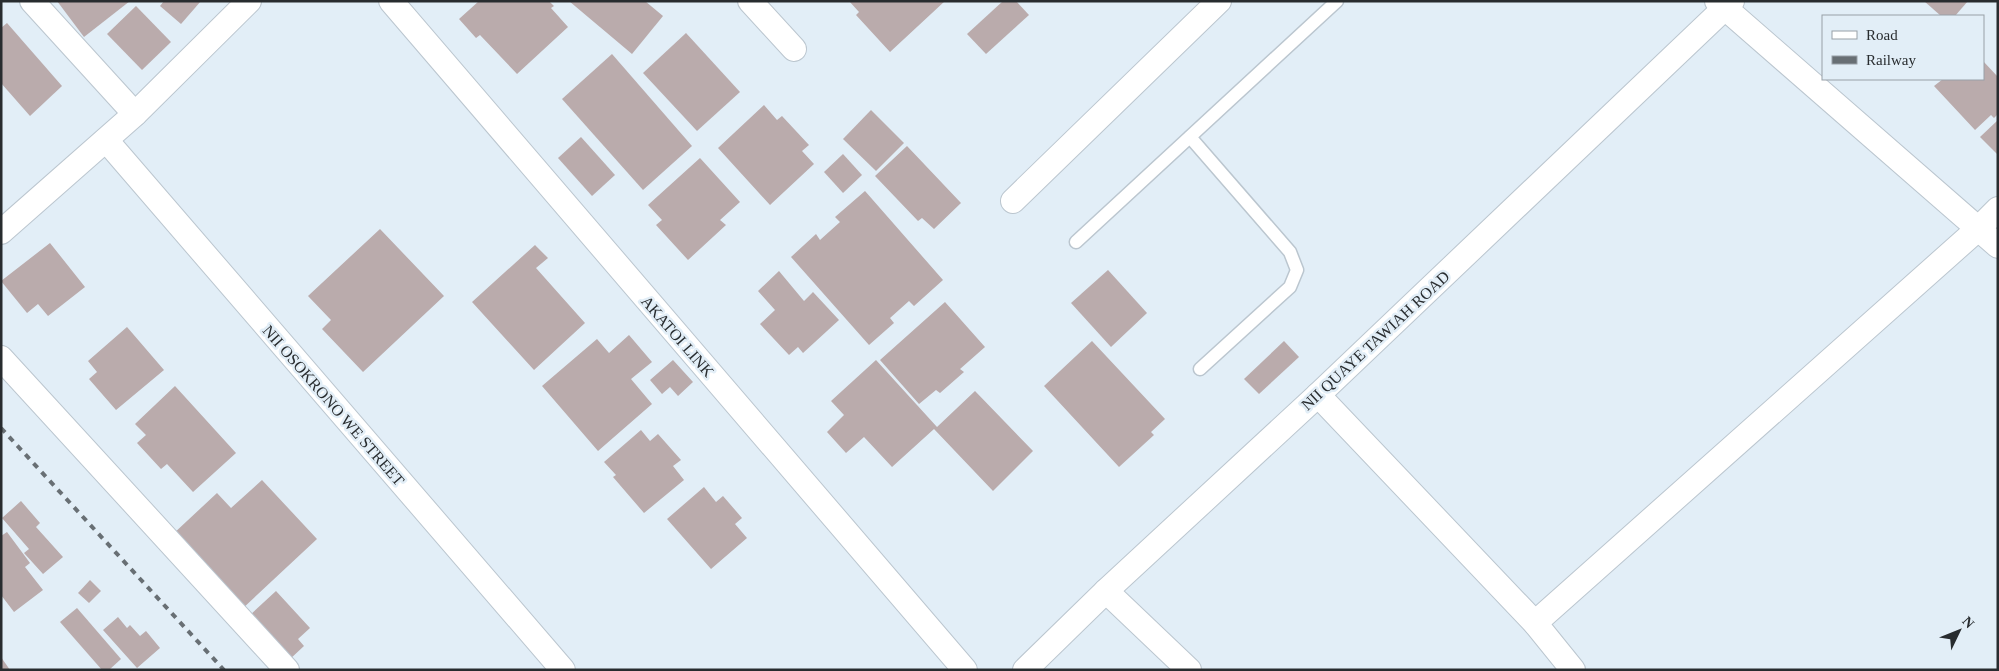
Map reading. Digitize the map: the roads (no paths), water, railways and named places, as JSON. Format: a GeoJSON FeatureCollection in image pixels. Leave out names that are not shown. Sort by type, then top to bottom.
{"type":"FeatureCollection","features":[{"type":"Feature","properties":{"kind":"street"},"geometry":{"type":"LineString","coordinates":[[32,1],[134,114]]}},
{"type":"Feature","properties":{"kind":"street"},"geometry":{"type":"LineString","coordinates":[[1,232],[134,114],[249,1]]}},
{"type":"Feature","properties":{"kind":"street","name":"AKATOI LINK"},"geometry":{"type":"LineString","coordinates":[[391,1],[965,670]]}},
{"type":"Feature","properties":{"kind":"street"},"geometry":{"type":"LineString","coordinates":[[750,1],[794,48]]}},
{"type":"Feature","properties":{"kind":"street"},"geometry":{"type":"LineString","coordinates":[[1013,201],[1219,1]]}},
{"type":"Feature","properties":{"kind":"street"},"geometry":{"type":"LineString","coordinates":[[1724,4],[1980,228],[1998,246]]}},
{"type":"Feature","properties":{"kind":"street","name":"NII QUAYE TAWIAH ROAD"},"geometry":{"type":"LineString","coordinates":[[1026,670],[1106,591],[1318,395],[1724,4]]}},
{"type":"Feature","properties":{"kind":"street","name":"NII OSOKRONO WE STREET"},"geometry":{"type":"LineString","coordinates":[[106,140],[563,670]]}},
{"type":"Feature","properties":{"kind":"street"},"geometry":{"type":"LineString","coordinates":[[1535,623],[1980,228],[1998,209]]}},
{"type":"Feature","properties":{"kind":"street"},"geometry":{"type":"LineString","coordinates":[[1,358],[287,670]]}},
{"type":"Feature","properties":{"kind":"street"},"geometry":{"type":"LineString","coordinates":[[1318,395],[1535,623],[1573,670]]}},
{"type":"Feature","properties":{"kind":"street"},"geometry":{"type":"LineString","coordinates":[[1106,591],[1189,670]]}},
{"type":"Feature","properties":{"kind":"lane"},"geometry":{"type":"LineString","coordinates":[[1076,242],[1337,1]]}},
{"type":"Feature","properties":{"kind":"lane"},"geometry":{"type":"LineString","coordinates":[[1190,137],[1290,252],[1297,270],[1290,287],[1200,370]]}},
{"type":"Feature","properties":{"kind":"railway"},"geometry":{"type":"LineString","coordinates":[[1,428],[224,670]]}}]}
